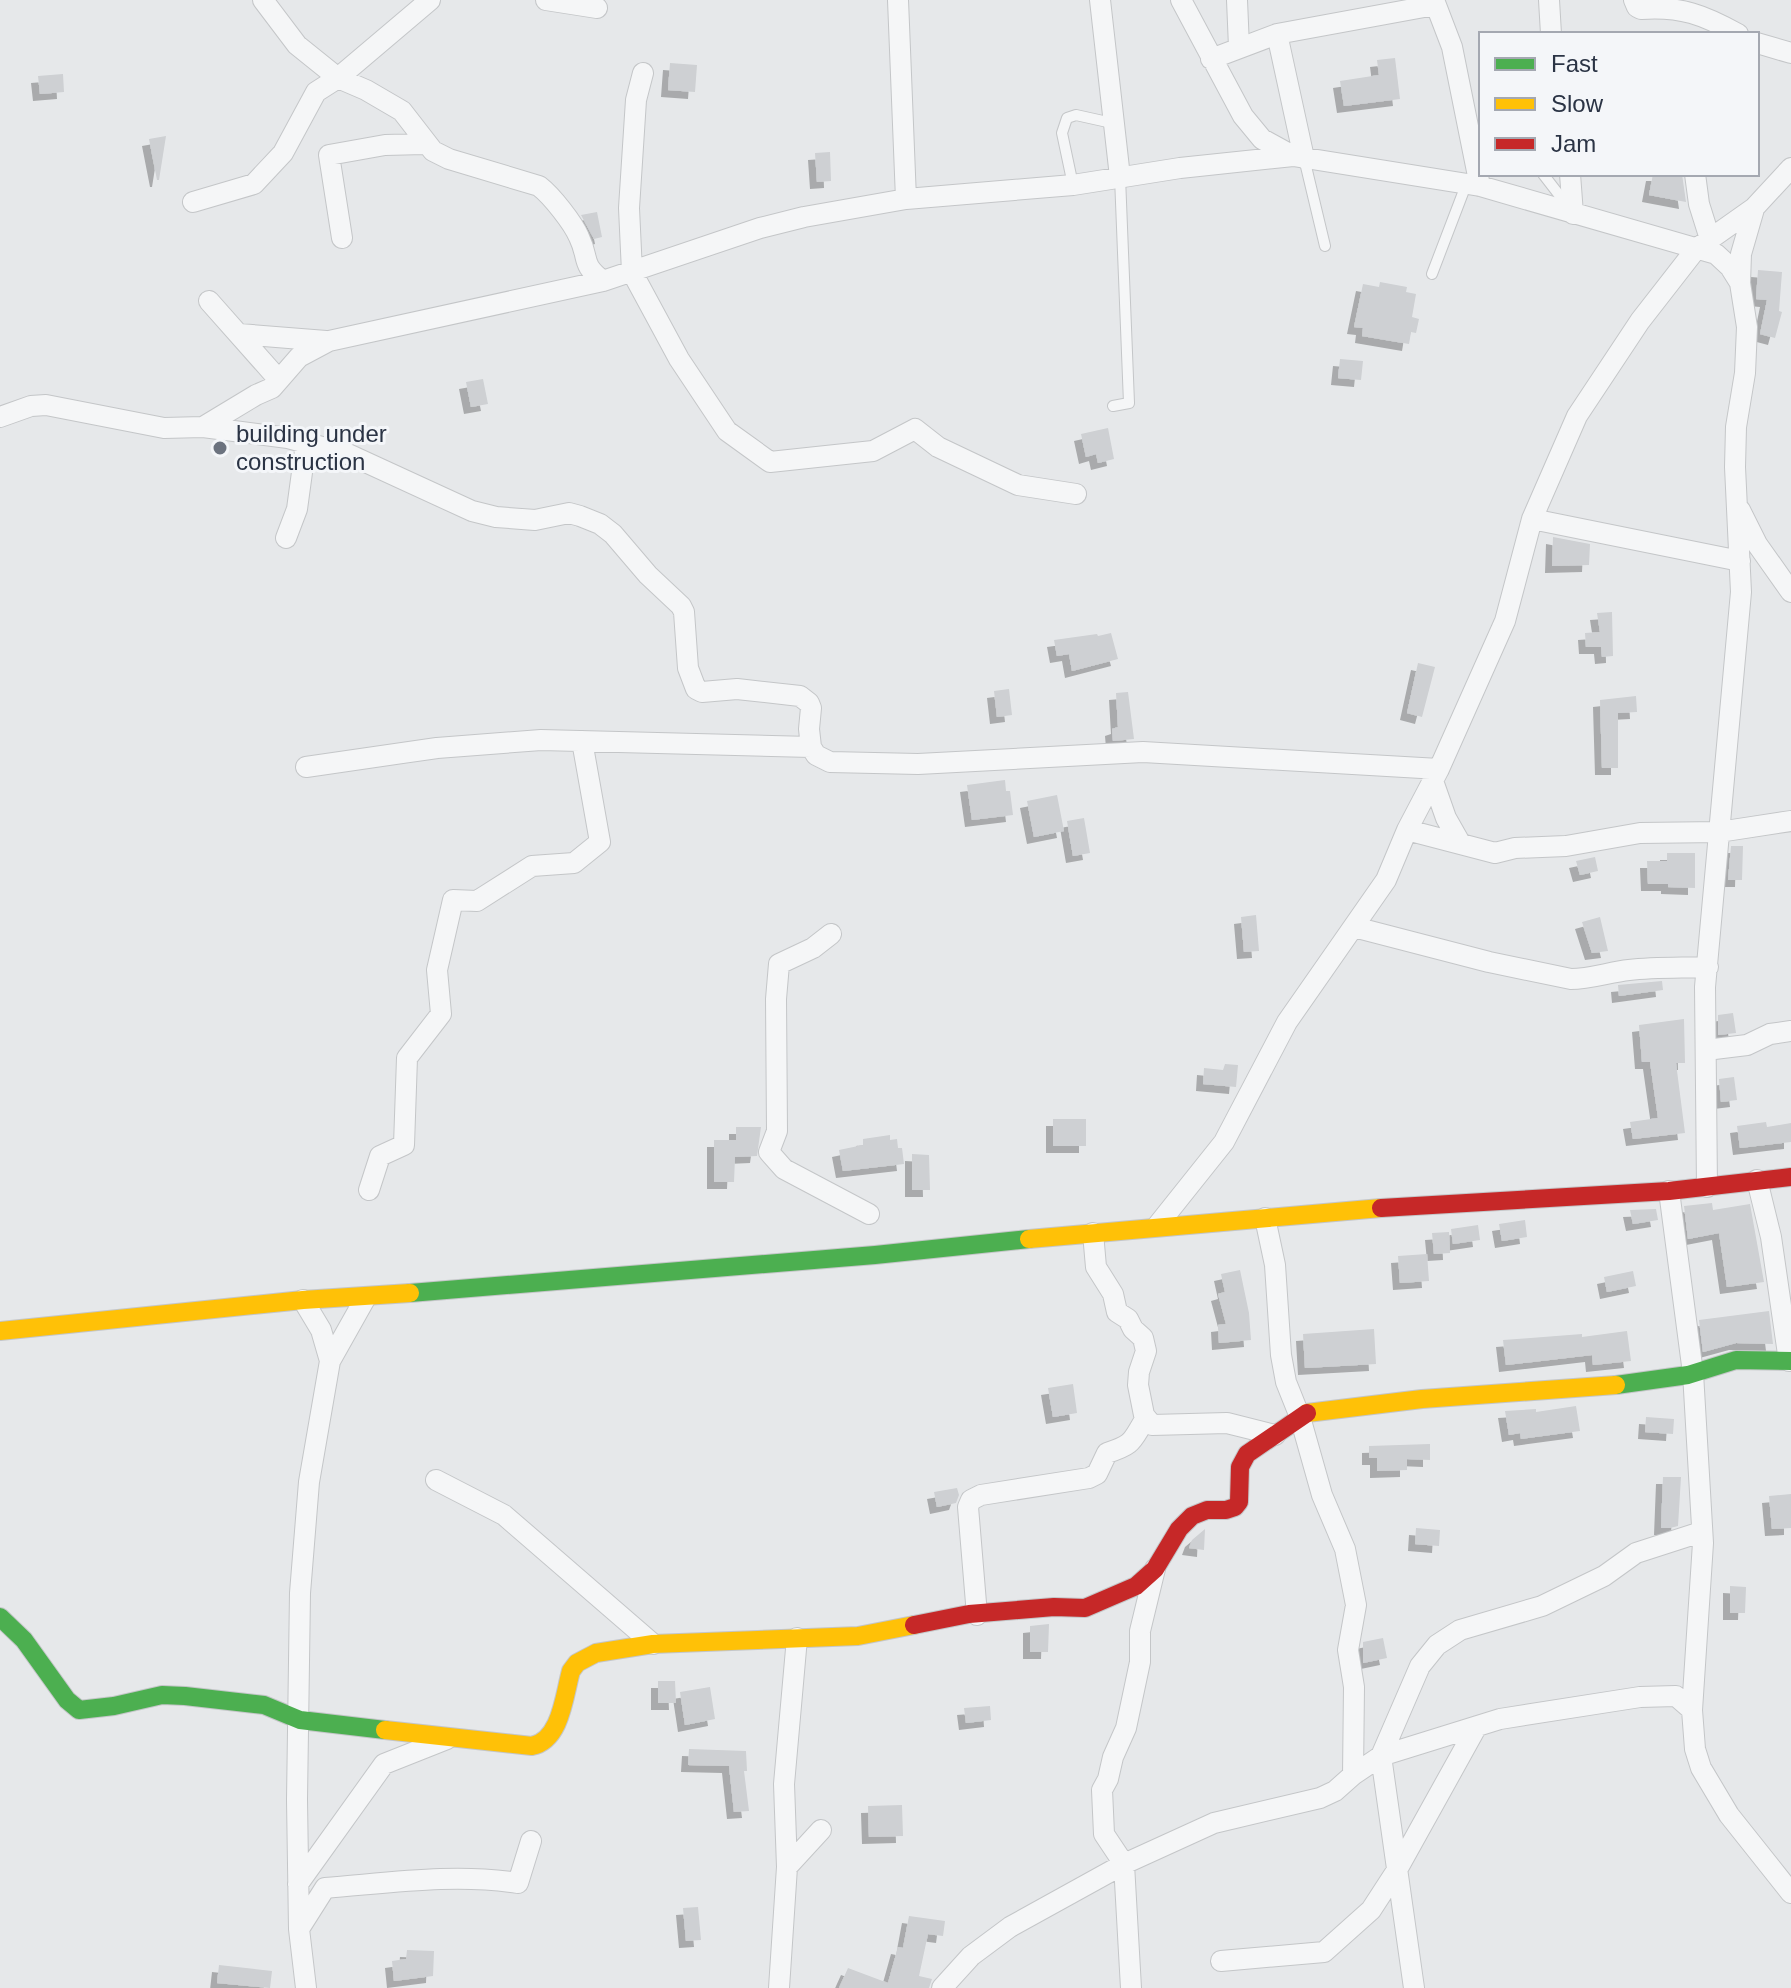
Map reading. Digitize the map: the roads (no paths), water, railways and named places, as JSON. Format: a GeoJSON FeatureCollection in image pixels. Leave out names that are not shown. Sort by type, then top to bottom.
{"type":"FeatureCollection","features":[{"type":"Feature","properties":{"kind":"street"},"geometry":{"type":"LineString","coordinates":[[263,0],[297,45],[338,78],[402,111],[424,144],[449,159],[539,186],[547,192],[580,239],[587,267],[603,281]]}},
{"type":"Feature","properties":{"kind":"street"},"geometry":{"type":"LineString","coordinates":[[193,202],[254,184],[283,153],[316,92],[338,78],[430,0]]}},
{"type":"Feature","properties":{"kind":"street"},"geometry":{"type":"LineString","coordinates":[[546,0],[597,8]]}},
{"type":"Feature","properties":{"kind":"street"},"geometry":{"type":"LineString","coordinates":[[898,0],[906,199]]}},
{"type":"Feature","properties":{"kind":"street"},"geometry":{"type":"LineString","coordinates":[[1100,0],[1120,177]]}},
{"type":"Feature","properties":{"kind":"street"},"geometry":{"type":"LineString","coordinates":[[1181,0],[1243,116],[1262,139],[1299,157]]}},
{"type":"Feature","properties":{"kind":"street"},"geometry":{"type":"LineString","coordinates":[[1237,0],[1239,47]]}},
{"type":"Feature","properties":{"kind":"street"},"geometry":{"type":"LineString","coordinates":[[1549,0],[1551,32]]}},
{"type":"Feature","properties":{"kind":"street"},"geometry":{"type":"LineString","coordinates":[[1634,0],[1641,9],[1680,9],[1703,15],[1726,31]]}},
{"type":"Feature","properties":{"kind":"street"},"geometry":{"type":"LineString","coordinates":[[1211,59],[1277,34],[1435,2],[1452,47],[1473,185]]}},
{"type":"Feature","properties":{"kind":"street"},"geometry":{"type":"LineString","coordinates":[[1277,34],[1299,157]]}},
{"type":"Feature","properties":{"kind":"street"},"geometry":{"type":"LineString","coordinates":[[1759,44],[1791,53]]}},
{"type":"Feature","properties":{"kind":"street"},"geometry":{"type":"LineString","coordinates":[[643,73],[636,100],[629,208],[632,272],[679,359],[727,431],[770,462],[873,451],[915,429],[938,447],[1018,485],[1076,494]]}},
{"type":"Feature","properties":{"kind":"street"},"geometry":{"type":"LineString","coordinates":[[342,238],[329,155],[385,145],[424,144]]}},
{"type":"Feature","properties":{"kind":"street"},"geometry":{"type":"LineString","coordinates":[[203,427],[272,388],[299,357],[329,341],[603,281],[760,228],[804,217],[906,199],[1073,185],[1180,168],[1299,157],[1473,185],[1573,214],[1703,244],[1730,267],[1740,283]]}},
{"type":"Feature","properties":{"kind":"street"},"geometry":{"type":"LineString","coordinates":[[1157,1226],[1224,1142],[1287,1022],[1386,880],[1505,621],[1532,519],[1577,416],[1640,321],[1703,244],[1754,208],[1791,168]]}},
{"type":"Feature","properties":{"kind":"street"},"geometry":{"type":"LineString","coordinates":[[1570,176],[1573,214]]}},
{"type":"Feature","properties":{"kind":"street"},"geometry":{"type":"LineString","coordinates":[[1695,176],[1703,244]]}},
{"type":"Feature","properties":{"kind":"street"},"geometry":{"type":"LineString","coordinates":[[1707,1187],[1708,967],[1741,592],[1736,427],[1745,373],[1747,327],[1740,283],[1741,254],[1754,208]]}},
{"type":"Feature","properties":{"kind":"street"},"geometry":{"type":"LineString","coordinates":[[209,301],[279,380]]}},
{"type":"Feature","properties":{"kind":"street"},"geometry":{"type":"LineString","coordinates":[[239,334],[329,341]]}},
{"type":"Feature","properties":{"kind":"street"},"geometry":{"type":"LineString","coordinates":[[0,417],[31,406],[46,405],[164,428],[203,427],[288,438],[348,454],[472,511],[518,520],[554,518],[569,513],[600,524],[681,606],[690,677],[696,689],[702,692],[737,689],[787,692],[800,696],[811,708],[811,747],[816,755],[830,762],[918,764],[1143,752],[1436,775]]}},
{"type":"Feature","properties":{"kind":"street"},"geometry":{"type":"LineString","coordinates":[[286,538],[297,509],[306,443]]}},
{"type":"Feature","properties":{"kind":"street"},"geometry":{"type":"LineString","coordinates":[[1736,503],[1757,544],[1791,592]]}},
{"type":"Feature","properties":{"kind":"street"},"geometry":{"type":"LineString","coordinates":[[1532,519],[1740,561]]}},
{"type":"Feature","properties":{"kind":"street"},"geometry":{"type":"LineString","coordinates":[[306,767],[437,748],[541,740],[811,747]]}},
{"type":"Feature","properties":{"kind":"street"},"geometry":{"type":"LineString","coordinates":[[369,1190],[380,1156],[404,1145],[407,1058],[441,1014],[437,970],[453,900],[477,901],[532,866],[574,863],[600,842],[582,741]]}},
{"type":"Feature","properties":{"kind":"street"},"geometry":{"type":"LineString","coordinates":[[1436,775],[1446,818],[1459,841]]}},
{"type":"Feature","properties":{"kind":"street"},"geometry":{"type":"LineString","coordinates":[[1407,830],[1459,841],[1495,853],[1515,848],[1566,846],[1640,833],[1719,832],[1791,821]]}},
{"type":"Feature","properties":{"kind":"street"},"geometry":{"type":"LineString","coordinates":[[1354,927],[1489,962],[1571,979],[1633,969],[1708,967]]}},
{"type":"Feature","properties":{"kind":"street"},"geometry":{"type":"LineString","coordinates":[[831,934],[813,948],[779,964],[776,999],[777,1131],[769,1152],[784,1169],[869,1214]]}},
{"type":"Feature","properties":{"kind":"street"},"geometry":{"type":"LineString","coordinates":[[1706,1050],[1747,1045],[1770,1034],[1791,1031]]}},
{"type":"Feature","properties":{"kind":"street"},"geometry":{"type":"LineString","coordinates":[[0,1331],[303,1300],[875,1255],[1157,1226],[1470,1201],[1669,1191],[1791,1177]]}},
{"type":"Feature","properties":{"kind":"street"},"geometry":{"type":"LineString","coordinates":[[0,1617],[24,1640],[67,1700],[79,1710],[162,1695],[185,1696],[264,1705],[300,1720],[516,1746],[542,1745],[553,1733],[571,1671],[577,1663],[596,1653],[653,1644],[881,1633],[969,1614],[1054,1607],[1085,1608],[1136,1586],[1155,1569],[1179,1529],[1192,1516],[1207,1510],[1235,1507],[1239,1502],[1240,1467],[1247,1454],[1307,1413],[1422,1399],[1539,1393],[1693,1373],[1736,1360],[1790,1361],[1771,1237],[1757,1180]]}},
{"type":"Feature","properties":{"kind":"street"},"geometry":{"type":"LineString","coordinates":[[1669,1191],[1693,1373],[1703,1543],[1692,1710],[1695,1749],[1701,1768],[1729,1815],[1791,1893]]}},
{"type":"Feature","properties":{"kind":"street"},"geometry":{"type":"LineString","coordinates":[[1265,1218],[1275,1265],[1286,1382],[1300,1417],[1322,1495],[1345,1549],[1356,1605],[1348,1650],[1354,1687],[1353,1775]]}},
{"type":"Feature","properties":{"kind":"street"},"geometry":{"type":"LineString","coordinates":[[1093,1233],[1099,1274],[1113,1294],[1117,1312],[1128,1319],[1143,1338],[1146,1351],[1138,1385],[1146,1418],[1152,1425],[1227,1423],[1275,1435]]}},
{"type":"Feature","properties":{"kind":"street"},"geometry":{"type":"LineString","coordinates":[[306,1988],[299,1929],[297,1800],[300,1593],[309,1482],[330,1361],[366,1297]]}},
{"type":"Feature","properties":{"kind":"street"},"geometry":{"type":"LineString","coordinates":[[303,1300],[321,1330],[330,1361]]}},
{"type":"Feature","properties":{"kind":"street"},"geometry":{"type":"LineString","coordinates":[[977,1615],[968,1507],[971,1500],[981,1495],[1089,1478],[1097,1474],[1107,1453],[1123,1448],[1138,1436],[1146,1418]]}},
{"type":"Feature","properties":{"kind":"street"},"geometry":{"type":"LineString","coordinates":[[436,1480],[504,1515],[653,1644]]}},
{"type":"Feature","properties":{"kind":"street"},"geometry":{"type":"LineString","coordinates":[[1414,1988],[1381,1756],[1398,1723],[1420,1666],[1437,1645],[1460,1630],[1542,1606],[1604,1576],[1636,1553],[1701,1532]]}},
{"type":"Feature","properties":{"kind":"street"},"geometry":{"type":"LineString","coordinates":[[1131,1988],[1124,1864],[1104,1834],[1102,1790],[1126,1728],[1140,1662],[1140,1631],[1155,1569]]}},
{"type":"Feature","properties":{"kind":"street"},"geometry":{"type":"LineString","coordinates":[[779,1988],[787,1867],[784,1784],[797,1638]]}},
{"type":"Feature","properties":{"kind":"street"},"geometry":{"type":"LineString","coordinates":[[942,1988],[971,1956],[1010,1927],[1124,1864],[1214,1823],[1320,1798],[1335,1791],[1381,1756],[1500,1719],[1655,1695],[1676,1696],[1692,1710]]}},
{"type":"Feature","properties":{"kind":"street"},"geometry":{"type":"LineString","coordinates":[[1221,1961],[1324,1952],[1371,1910],[1397,1870],[1477,1726]]}},
{"type":"Feature","properties":{"kind":"street"},"geometry":{"type":"LineString","coordinates":[[298,1884],[384,1764],[452,1737]]}},
{"type":"Feature","properties":{"kind":"street"},"geometry":{"type":"LineString","coordinates":[[787,1867],[821,1830]]}},
{"type":"Feature","properties":{"kind":"street"},"geometry":{"type":"LineString","coordinates":[[299,1929],[325,1888],[439,1879],[495,1879],[518,1883],[531,1841]]}},
{"type":"Feature","properties":{"kind":"lane"},"geometry":{"type":"LineString","coordinates":[[1073,185],[1062,133],[1067,118],[1076,115],[1112,123]]}},
{"type":"Feature","properties":{"kind":"lane"},"geometry":{"type":"LineString","coordinates":[[1299,157],[1325,246]]}},
{"type":"Feature","properties":{"kind":"lane"},"geometry":{"type":"LineString","coordinates":[[1544,176],[1573,214]]}},
{"type":"Feature","properties":{"kind":"lane"},"geometry":{"type":"LineString","coordinates":[[1113,406],[1129,403],[1120,177]]}},
{"type":"Feature","properties":{"kind":"lane"},"geometry":{"type":"LineString","coordinates":[[1432,274],[1473,185]]}},
{"type":"Feature","properties":{"kind":"place","name":"building under construction"},"geometry":{"type":"Point","coordinates":[220,448]}}]}
